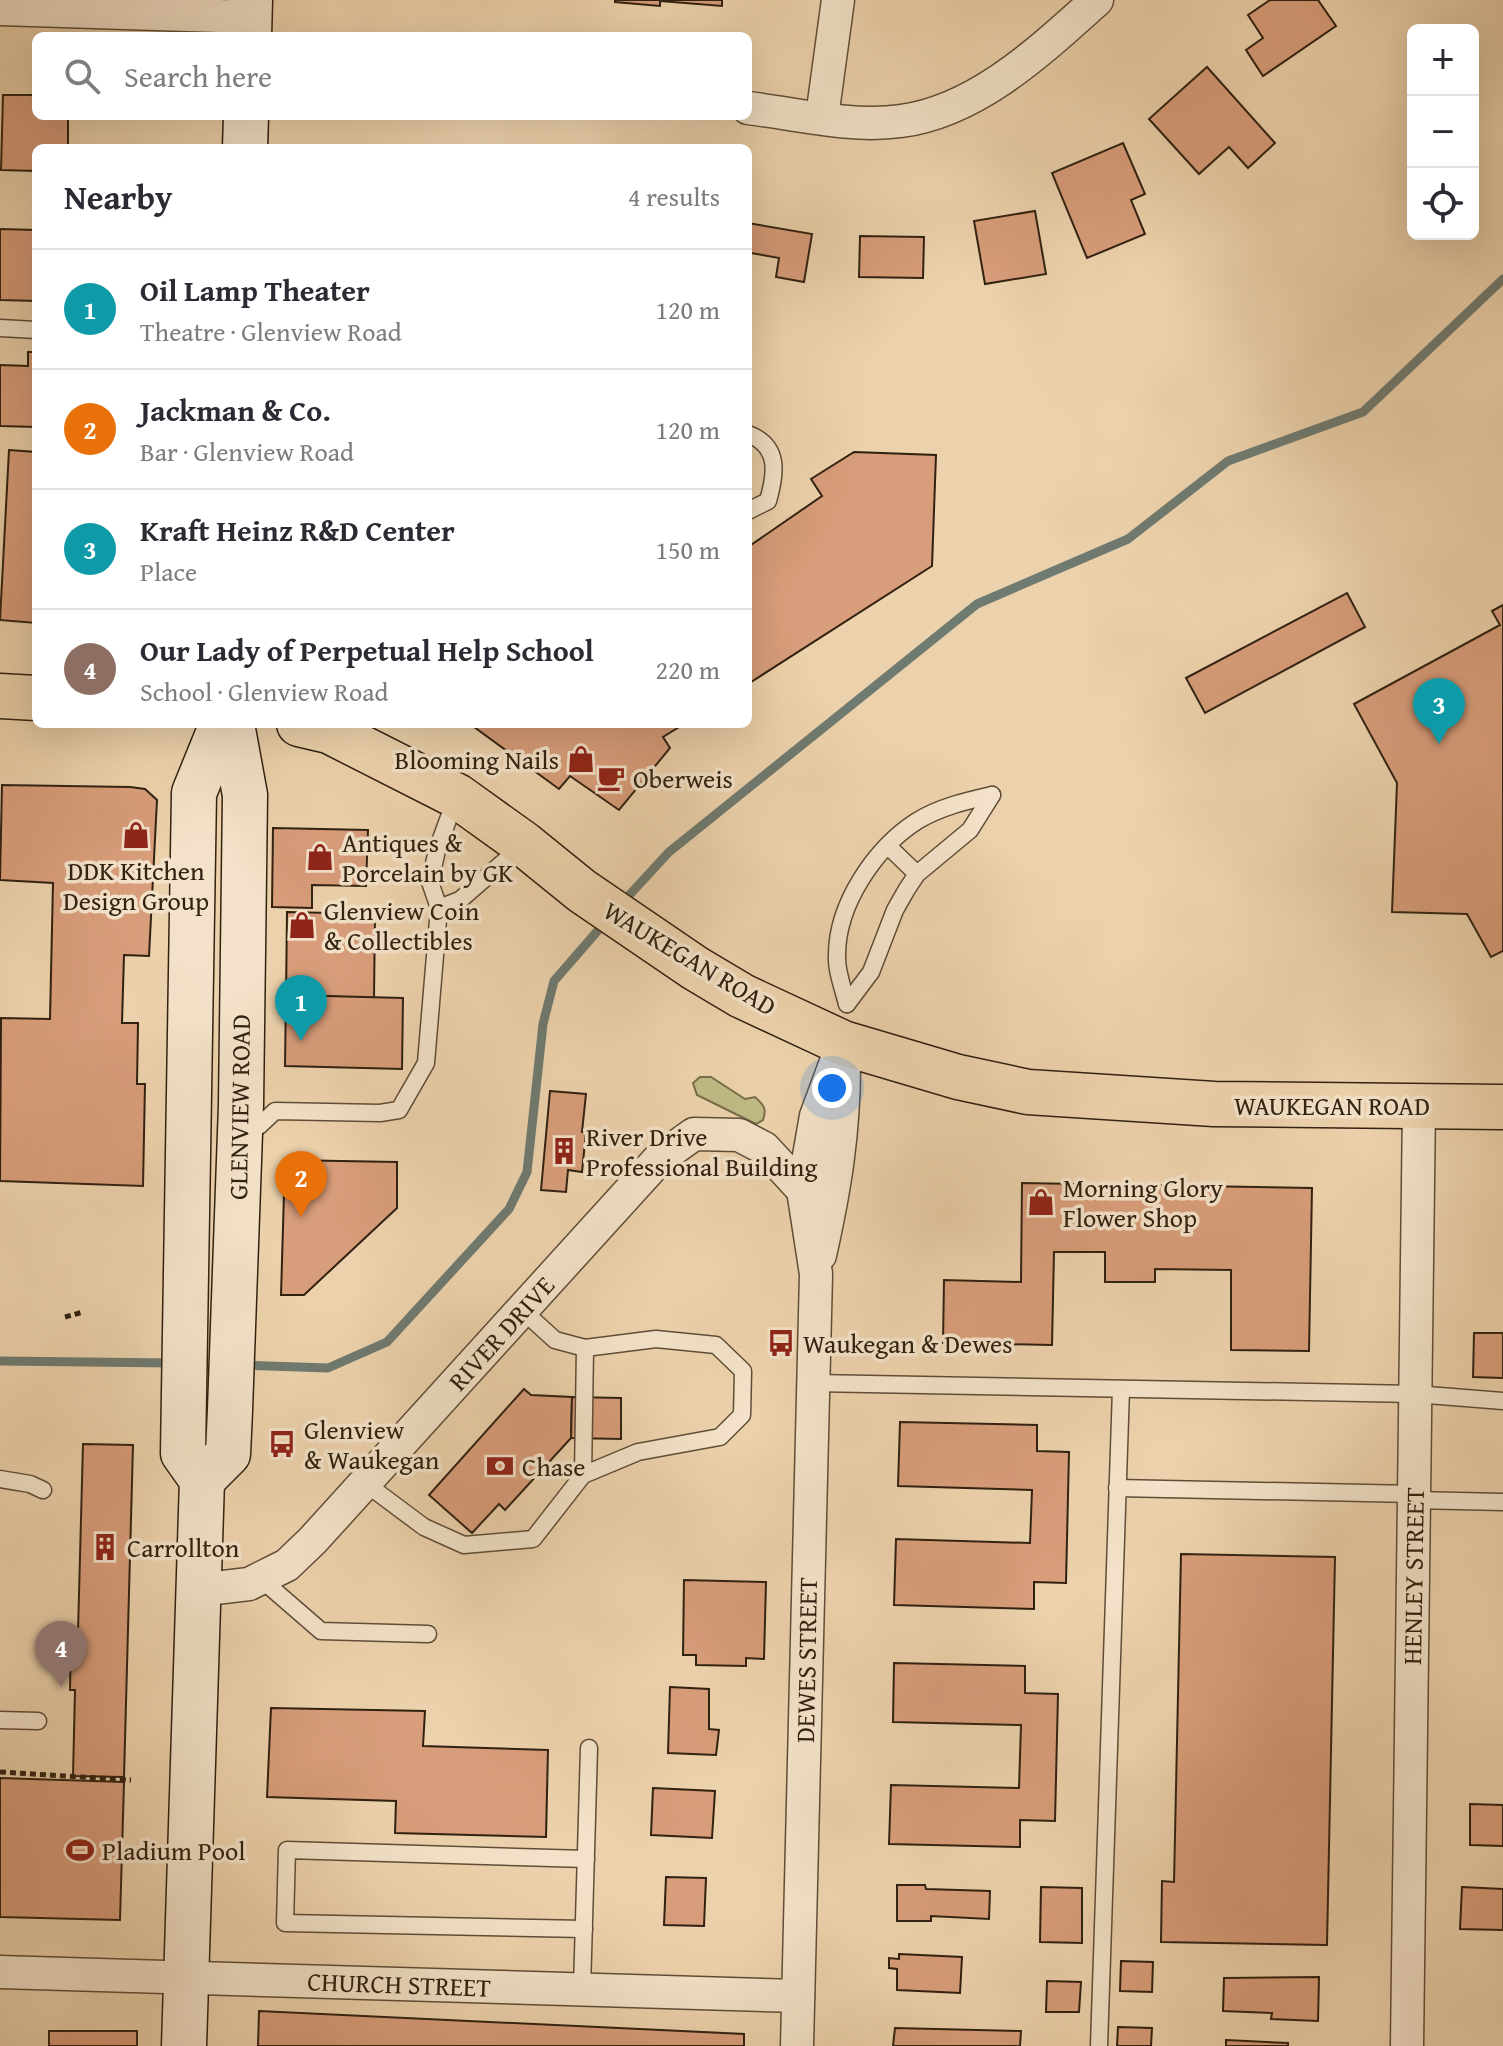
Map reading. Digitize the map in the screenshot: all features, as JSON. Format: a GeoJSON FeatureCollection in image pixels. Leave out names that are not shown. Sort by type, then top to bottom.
{"type":"FeatureCollection","features":[{"type":"Feature","properties":{"kind":"main road"},"geometry":{"type":"LineString","coordinates":[[0,696],[32,698]]}},
{"type":"Feature","properties":{"kind":"main road","name":"GLENVIEW ROAD"},"geometry":{"type":"LineString","coordinates":[[220,728],[194,793],[183,1453],[202,1480],[228,1454],[233,1304],[252,1110],[245,795],[233,728]]}},
{"type":"Feature","properties":{"kind":"main road","name":"WAUKEGAN ROAD"},"geometry":{"type":"LineString","coordinates":[[316,728],[329,731],[457,796],[636,930],[742,996],[843,1043],[958,1077],[1028,1092],[1214,1104],[1503,1107]]}},
{"type":"Feature","properties":{"kind":"main road"},"geometry":{"type":"LineString","coordinates":[[184,2046],[202,1480]]}},
{"type":"Feature","properties":{"kind":"street"},"geometry":{"type":"LineString","coordinates":[[822,117],[838,0]]}},
{"type":"Feature","properties":{"kind":"street"},"geometry":{"type":"LineString","coordinates":[[752,108],[863,122],[900,121],[930,114],[963,101],[997,81],[1041,49],[1097,0]]}},
{"type":"Feature","properties":{"kind":"street"},"geometry":{"type":"LineString","coordinates":[[0,9],[250,18]]}},
{"type":"Feature","properties":{"kind":"street","name":"DEWES STREET"},"geometry":{"type":"LineString","coordinates":[[797,2046],[816,1274],[803,1190],[816,1116],[843,1043]]}},
{"type":"Feature","properties":{"kind":"street","name":"DEWES STREET"},"geometry":{"type":"LineString","coordinates":[[816,1274],[842,1139],[843,1043]]}},
{"type":"Feature","properties":{"kind":"street","name":"HENLEY STREET"},"geometry":{"type":"LineString","coordinates":[[1407,2046],[1419,1105]]}},
{"type":"Feature","properties":{"kind":"street","name":"RIVER DRIVE"},"geometry":{"type":"LineString","coordinates":[[198,1590],[249,1584],[287,1565],[659,1159],[694,1134],[739,1135],[764,1148],[803,1190]]}},
{"type":"Feature","properties":{"kind":"street","name":"CHURCH STREET"},"geometry":{"type":"LineString","coordinates":[[0,1972],[798,1996]]}},
{"type":"Feature","properties":{"kind":"lane"},"geometry":{"type":"LineString","coordinates":[[0,328],[32,330]]}},
{"type":"Feature","properties":{"kind":"lane"},"geometry":{"type":"LineString","coordinates":[[752,436],[760,439],[773,454],[774,482],[768,501],[752,509]]}},
{"type":"Feature","properties":{"kind":"lane"},"geometry":{"type":"LineString","coordinates":[[992,795],[970,830],[917,874],[895,910],[871,972],[847,1004],[836,957],[841,925],[853,892],[888,846],[916,822],[955,804],[992,795]]}},
{"type":"Feature","properties":{"kind":"lane"},"geometry":{"type":"LineString","coordinates":[[252,1110],[380,1113],[399,1110],[426,1063],[439,908],[430,882],[437,850],[457,796]]}},
{"type":"Feature","properties":{"kind":"lane"},"geometry":{"type":"LineString","coordinates":[[439,908],[460,900],[524,844]]}},
{"type":"Feature","properties":{"kind":"lane"},"geometry":{"type":"LineString","coordinates":[[888,846],[917,874]]}},
{"type":"Feature","properties":{"kind":"lane"},"geometry":{"type":"LineString","coordinates":[[365,1483],[424,1527],[464,1545],[533,1539],[583,1475],[638,1452],[720,1437],[742,1415],[743,1371],[716,1345],[656,1339],[585,1348],[555,1340],[522,1310]]}},
{"type":"Feature","properties":{"kind":"lane"},"geometry":{"type":"LineString","coordinates":[[583,1475],[585,1348]]}},
{"type":"Feature","properties":{"kind":"lane"},"geometry":{"type":"LineString","coordinates":[[813,1383],[1415,1394],[1503,1401]]}},
{"type":"Feature","properties":{"kind":"lane"},"geometry":{"type":"LineString","coordinates":[[1099,2046],[1121,1389]]}},
{"type":"Feature","properties":{"kind":"lane"},"geometry":{"type":"LineString","coordinates":[[0,1479],[30,1484],[43,1490]]}},
{"type":"Feature","properties":{"kind":"lane"},"geometry":{"type":"LineString","coordinates":[[1117,1488],[1503,1502]]}},
{"type":"Feature","properties":{"kind":"lane"},"geometry":{"type":"LineString","coordinates":[[261,1579],[321,1631],[428,1634]]}},
{"type":"Feature","properties":{"kind":"lane"},"geometry":{"type":"LineString","coordinates":[[0,1720],[38,1721]]}},
{"type":"Feature","properties":{"kind":"lane"},"geometry":{"type":"LineString","coordinates":[[582,1989],[589,1748]]}},
{"type":"Feature","properties":{"kind":"lane"},"geometry":{"type":"LineString","coordinates":[[584,1929],[285,1923],[287,1850],[586,1859]]}},
{"type":"Feature","properties":{"kind":"path"},"geometry":{"type":"LineString","coordinates":[[65,1317],[83,1312]]}},
{"type":"Feature","properties":{"kind":"path"},"geometry":{"type":"LineString","coordinates":[[0,1772],[131,1780]]}},
{"type":"Feature","properties":{"kind":"shaded area"},"geometry":{"type":"Polygon","coordinates":[[[700,1077],[711,1077],[745,1099],[755,1097],[764,1107],[763,1120],[756,1124],[697,1095],[693,1083],[700,1077]]]}},
{"type":"Feature","properties":{"kind":"building"},"geometry":{"type":"Polygon","coordinates":[[[615,0],[722,0],[722,6],[660,1],[660,6],[615,0]]]}},
{"type":"Feature","properties":{"kind":"building"},"geometry":{"type":"Polygon","coordinates":[[[1270,0],[1318,0],[1336,26],[1263,76],[1246,50],[1263,38],[1248,15],[1270,0]]]}},
{"type":"Feature","properties":{"kind":"building"},"geometry":{"type":"Polygon","coordinates":[[[1207,67],[1275,143],[1248,168],[1229,147],[1199,174],[1149,119],[1207,67]]]}},
{"type":"Feature","properties":{"kind":"building"},"geometry":{"type":"Polygon","coordinates":[[[3,95],[32,95],[32,120],[68,120],[68,144],[32,144],[32,171],[1,170],[3,95]]]}},
{"type":"Feature","properties":{"kind":"building"},"geometry":{"type":"Polygon","coordinates":[[[1123,143],[1145,194],[1131,200],[1145,234],[1087,258],[1052,173],[1123,143]]]}},
{"type":"Feature","properties":{"kind":"building"},"geometry":{"type":"Polygon","coordinates":[[[1035,211],[1046,274],[985,284],[974,221],[1035,211]]]}},
{"type":"Feature","properties":{"kind":"building"},"geometry":{"type":"Polygon","coordinates":[[[752,224],[812,234],[804,282],[776,277],[779,258],[752,253],[752,224]]]}},
{"type":"Feature","properties":{"kind":"building"},"geometry":{"type":"Polygon","coordinates":[[[0,229],[32,230],[32,301],[0,300],[0,229]]]}},
{"type":"Feature","properties":{"kind":"building"},"geometry":{"type":"Polygon","coordinates":[[[860,236],[924,237],[923,278],[859,277],[860,236]]]}},
{"type":"Feature","properties":{"kind":"building"},"geometry":{"type":"Polygon","coordinates":[[[28,352],[32,352],[32,427],[0,426],[0,365],[28,366],[28,352]]]}},
{"type":"Feature","properties":{"kind":"building"},"geometry":{"type":"Polygon","coordinates":[[[9,450],[32,452],[32,623],[0,620],[9,450]]]}},
{"type":"Feature","properties":{"kind":"building"},"geometry":{"type":"Polygon","coordinates":[[[854,452],[936,455],[932,566],[752,681],[752,544],[822,496],[811,479],[854,452]]]}},
{"type":"Feature","properties":{"kind":"building"},"geometry":{"type":"Polygon","coordinates":[[[1347,593],[1365,627],[1205,713],[1186,678],[1347,593]]]}},
{"type":"Feature","properties":{"kind":"building"},"geometry":{"type":"Polygon","coordinates":[[[1503,605],[1503,951],[1491,957],[1467,914],[1392,912],[1397,783],[1354,704],[1500,625],[1492,611],[1503,605]]]}},
{"type":"Feature","properties":{"kind":"building"},"geometry":{"type":"Polygon","coordinates":[[[475,728],[678,728],[663,737],[670,748],[619,810],[570,776],[559,789],[475,728]]]}},
{"type":"Feature","properties":{"kind":"building"},"geometry":{"type":"Polygon","coordinates":[[[2,785],[130,787],[145,789],[157,800],[149,956],[124,955],[122,1023],[138,1023],[137,1084],[145,1084],[143,1186],[0,1181],[1,1018],[50,1019],[53,883],[0,880],[2,785]]]}},
{"type":"Feature","properties":{"kind":"building","name":"Antiques & Porcelain by GK"},"geometry":{"type":"Polygon","coordinates":[[[273,828],[368,830],[366,886],[312,885],[312,908],[272,907],[273,828]]]}},
{"type":"Feature","properties":{"kind":"building"},"geometry":{"type":"Polygon","coordinates":[[[287,912],[375,914],[374,998],[286,995],[287,912]]]}},
{"type":"Feature","properties":{"kind":"building"},"geometry":{"type":"Polygon","coordinates":[[[286,995],[403,998],[402,1069],[285,1066],[286,995]]]}},
{"type":"Feature","properties":{"kind":"building","name":"River Drive Professional Building"},"geometry":{"type":"Polygon","coordinates":[[[550,1091],[586,1094],[582,1172],[568,1170],[566,1192],[541,1190],[550,1091]]]}},
{"type":"Feature","properties":{"kind":"building"},"geometry":{"type":"Polygon","coordinates":[[[285,1160],[397,1162],[397,1208],[304,1295],[281,1295],[285,1160]]]}},
{"type":"Feature","properties":{"kind":"building"},"geometry":{"type":"Polygon","coordinates":[[[1022,1183],[1312,1188],[1309,1351],[1231,1350],[1231,1270],[1155,1269],[1155,1282],[1105,1282],[1105,1252],[1054,1252],[1052,1345],[943,1343],[944,1280],[1021,1282],[1022,1183]]]}},
{"type":"Feature","properties":{"kind":"building"},"geometry":{"type":"Polygon","coordinates":[[[1474,1333],[1503,1333],[1503,1378],[1473,1377],[1474,1333]]]}},
{"type":"Feature","properties":{"kind":"building","name":"Chase"},"geometry":{"type":"Polygon","coordinates":[[[524,1389],[531,1395],[572,1397],[571,1438],[505,1510],[499,1504],[472,1533],[429,1495],[524,1389]]]}},
{"type":"Feature","properties":{"kind":"building"},"geometry":{"type":"Polygon","coordinates":[[[572,1397],[621,1398],[621,1439],[571,1438],[572,1397]]]}},
{"type":"Feature","properties":{"kind":"building"},"geometry":{"type":"Polygon","coordinates":[[[900,1422],[1037,1425],[1037,1451],[1069,1452],[1066,1583],[1034,1582],[1034,1609],[894,1605],[896,1539],[1030,1543],[1032,1490],[898,1486],[900,1422]]]}},
{"type":"Feature","properties":{"kind":"building","name":"Carrollton"},"geometry":{"type":"Polygon","coordinates":[[[83,1444],[133,1445],[124,1777],[73,1776],[75,1690],[70,1690],[71,1631],[78,1631],[83,1444]]]}},
{"type":"Feature","properties":{"kind":"building"},"geometry":{"type":"Polygon","coordinates":[[[1181,1554],[1335,1557],[1327,1945],[1161,1942],[1162,1881],[1174,1882],[1181,1554]]]}},
{"type":"Feature","properties":{"kind":"building"},"geometry":{"type":"Polygon","coordinates":[[[684,1580],[766,1582],[764,1659],[746,1658],[746,1666],[696,1665],[696,1655],[683,1655],[684,1580]]]}},
{"type":"Feature","properties":{"kind":"building"},"geometry":{"type":"Polygon","coordinates":[[[894,1663],[1025,1666],[1025,1693],[1058,1694],[1055,1821],[1020,1820],[1020,1847],[889,1844],[891,1785],[1019,1788],[1021,1725],[893,1722],[894,1663]]]}},
{"type":"Feature","properties":{"kind":"building"},"geometry":{"type":"Polygon","coordinates":[[[670,1687],[709,1689],[709,1729],[719,1730],[716,1755],[668,1753],[670,1687]]]}},
{"type":"Feature","properties":{"kind":"building"},"geometry":{"type":"Polygon","coordinates":[[[271,1708],[425,1711],[423,1746],[548,1750],[546,1837],[395,1833],[396,1801],[267,1797],[271,1708]]]}},
{"type":"Feature","properties":{"kind":"building"},"geometry":{"type":"Polygon","coordinates":[[[0,1778],[124,1782],[120,1920],[0,1917],[0,1778]]]}},
{"type":"Feature","properties":{"kind":"building"},"geometry":{"type":"Polygon","coordinates":[[[653,1788],[715,1791],[712,1838],[651,1835],[653,1788]]]}},
{"type":"Feature","properties":{"kind":"building"},"geometry":{"type":"Polygon","coordinates":[[[1470,1804],[1503,1805],[1503,1846],[1470,1845],[1470,1804]]]}},
{"type":"Feature","properties":{"kind":"building"},"geometry":{"type":"Polygon","coordinates":[[[666,1877],[706,1878],[704,1926],[664,1925],[666,1877]]]}},
{"type":"Feature","properties":{"kind":"building"},"geometry":{"type":"Polygon","coordinates":[[[897,1885],[990,1891],[989,1919],[931,1916],[931,1921],[897,1921],[897,1885]]]}},
{"type":"Feature","properties":{"kind":"building"},"geometry":{"type":"Polygon","coordinates":[[[1041,1887],[1082,1888],[1082,1943],[1040,1942],[1041,1887]]]}},
{"type":"Feature","properties":{"kind":"building"},"geometry":{"type":"Polygon","coordinates":[[[1462,1887],[1503,1889],[1503,1930],[1460,1929],[1462,1887]]]}},
{"type":"Feature","properties":{"kind":"building"},"geometry":{"type":"Polygon","coordinates":[[[899,1954],[962,1957],[960,1993],[897,1990],[897,1969],[889,1968],[889,1958],[899,1959],[899,1954]]]}},
{"type":"Feature","properties":{"kind":"building"},"geometry":{"type":"Polygon","coordinates":[[[1121,1961],[1153,1962],[1152,1992],[1120,1991],[1121,1961]]]}},
{"type":"Feature","properties":{"kind":"building"},"geometry":{"type":"Polygon","coordinates":[[[1319,1977],[1318,2021],[1271,2019],[1272,2013],[1223,2011],[1224,1978],[1319,1977]]]}},
{"type":"Feature","properties":{"kind":"building"},"geometry":{"type":"Polygon","coordinates":[[[1047,1981],[1081,1982],[1079,2012],[1046,2012],[1047,1981]]]}},
{"type":"Feature","properties":{"kind":"building"},"geometry":{"type":"Polygon","coordinates":[[[259,2011],[744,2034],[744,2046],[258,2046],[259,2011]]]}},
{"type":"Feature","properties":{"kind":"building"},"geometry":{"type":"Polygon","coordinates":[[[1118,2027],[1152,2028],[1151,2046],[1117,2046],[1118,2027]]]}},
{"type":"Feature","properties":{"kind":"building"},"geometry":{"type":"Polygon","coordinates":[[[895,2028],[1021,2031],[1020,2046],[893,2046],[895,2028]]]}},
{"type":"Feature","properties":{"kind":"building"},"geometry":{"type":"Polygon","coordinates":[[[49,2031],[137,2031],[137,2046],[49,2046],[49,2031]]]}},
{"type":"Feature","properties":{"kind":"building"},"geometry":{"type":"Polygon","coordinates":[[[1226,2040],[1288,2043],[1288,2046],[1226,2046],[1226,2040]]]}},
{"type":"Feature","properties":{"kind":"waterway"},"geometry":{"type":"LineString","coordinates":[[622,903],[669,852],[977,604],[1128,539],[1228,461],[1363,412],[1503,279]]}},
{"type":"Feature","properties":{"kind":"waterway"},"geometry":{"type":"LineString","coordinates":[[243,1365],[328,1368],[387,1342],[509,1209],[527,1172],[543,1024],[554,981],[607,920]]}},
{"type":"Feature","properties":{"kind":"waterway"},"geometry":{"type":"LineString","coordinates":[[0,1361],[173,1363]]}},
{"type":"Feature","properties":{"kind":"place","name":"Kraft Heinz R&D Center"},"geometry":{"type":"Point","coordinates":[1439,744]}},
{"type":"Feature","properties":{"kind":"place","name":"Blooming Nails"},"geometry":{"type":"Point","coordinates":[581,759]}},
{"type":"Feature","properties":{"kind":"place","name":"Oberweis"},"geometry":{"type":"Point","coordinates":[611,778]}},
{"type":"Feature","properties":{"kind":"place","name":"DDK Kitchen Design Group"},"geometry":{"type":"Point","coordinates":[136,835]}},
{"type":"Feature","properties":{"kind":"place","name":"Antiques & Porcelain by GK"},"geometry":{"type":"Point","coordinates":[320,857]}},
{"type":"Feature","properties":{"kind":"place","name":"Glenview Coin & Collectibles"},"geometry":{"type":"Point","coordinates":[302,925]}},
{"type":"Feature","properties":{"kind":"place","name":"Oil Lamp Theater"},"geometry":{"type":"Point","coordinates":[301,1041]}},
{"type":"Feature","properties":{"kind":"place","name":"River Drive Professional Building"},"geometry":{"type":"Point","coordinates":[564,1151]}},
{"type":"Feature","properties":{"kind":"place","name":"Morning Glory Flower Shop"},"geometry":{"type":"Point","coordinates":[1041,1202]}},
{"type":"Feature","properties":{"kind":"place","name":"Jackman & Co."},"geometry":{"type":"Point","coordinates":[301,1217]}},
{"type":"Feature","properties":{"kind":"place","name":"Waukegan & Dewes"},"geometry":{"type":"Point","coordinates":[781,1343]}},
{"type":"Feature","properties":{"kind":"place","name":"Glenview & Waukegan"},"geometry":{"type":"Point","coordinates":[282,1444]}},
{"type":"Feature","properties":{"kind":"place","name":"Chase"},"geometry":{"type":"Point","coordinates":[500,1466]}},
{"type":"Feature","properties":{"kind":"place","name":"Carrollton"},"geometry":{"type":"Point","coordinates":[105,1547]}},
{"type":"Feature","properties":{"kind":"place","name":"Our Lady of Perpetual Help School"},"geometry":{"type":"Point","coordinates":[61,1687]}},
{"type":"Feature","properties":{"kind":"place","name":"Pladium Pool"},"geometry":{"type":"Point","coordinates":[80,1850]}}]}
